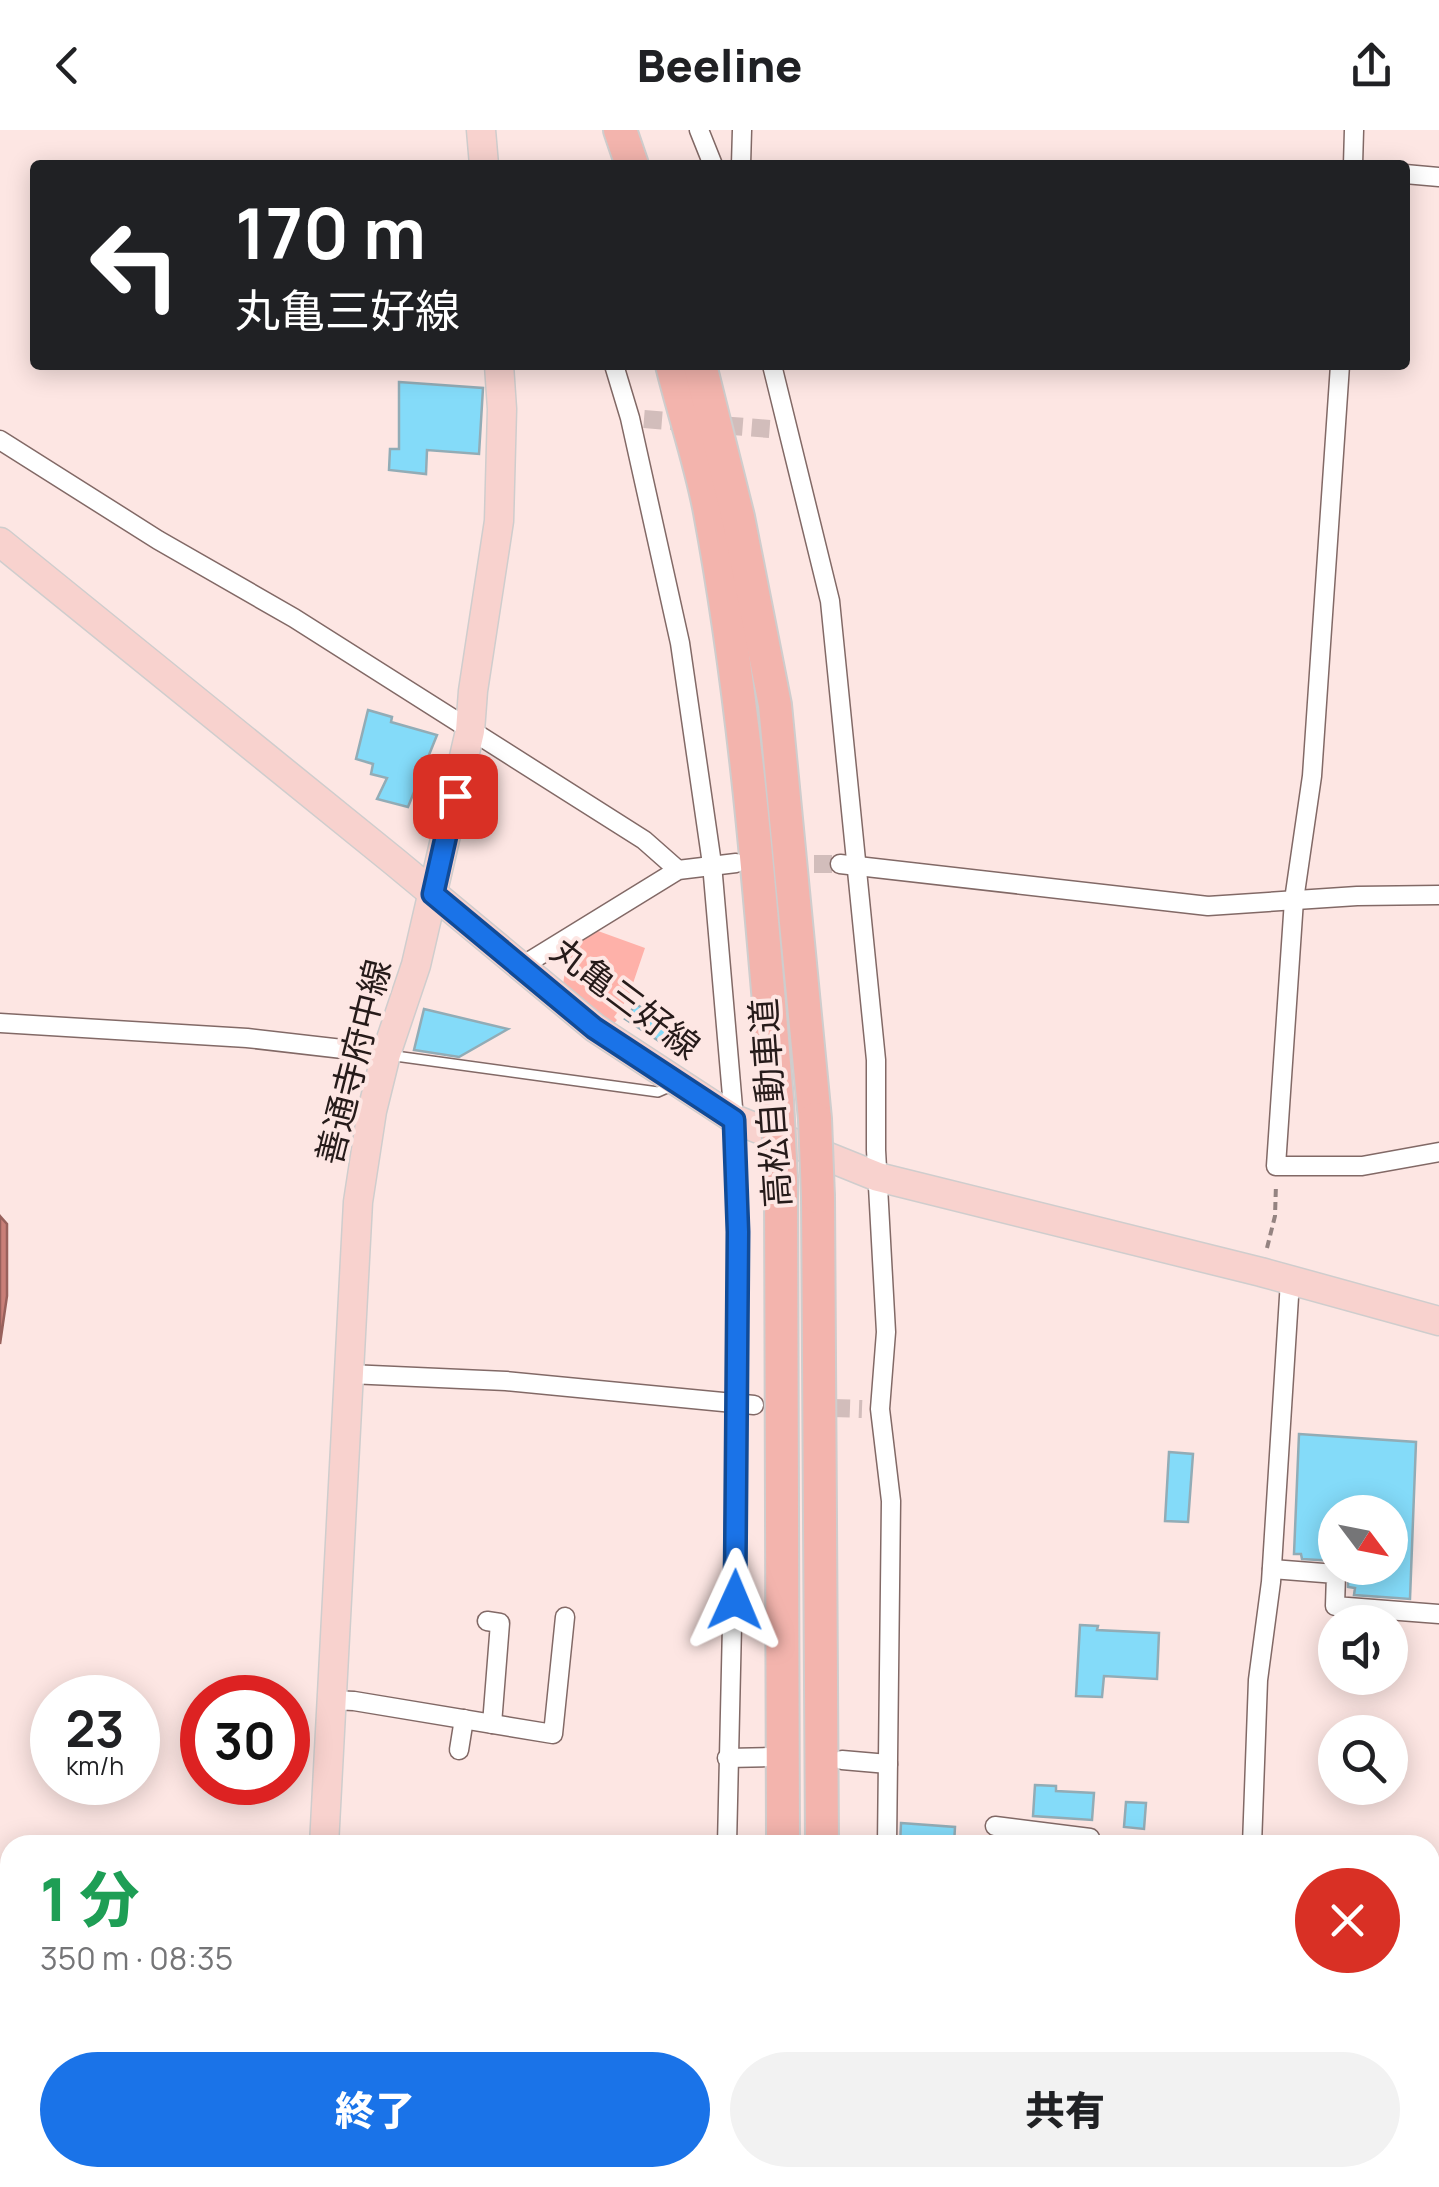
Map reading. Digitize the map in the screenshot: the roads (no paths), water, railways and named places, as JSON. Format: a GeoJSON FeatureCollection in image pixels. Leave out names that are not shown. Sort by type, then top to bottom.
{"type":"FeatureCollection","features":[{"type":"Feature","properties":{"kind":"highway"},"geometry":{"type":"LineString","coordinates":[[596,130],[606,160]]}},
{"type":"Feature","properties":{"kind":"highway"},"geometry":{"type":"LineString","coordinates":[[620,130],[630,160]]}},
{"type":"Feature","properties":{"kind":"highway","name":"高松自動車道"},"geometry":{"type":"LineString","coordinates":[[673,370],[710,510],[735,687],[757,859],[776,1100],[781,1179],[783,1835]]}},
{"type":"Feature","properties":{"kind":"highway","name":"高松自動車道"},"geometry":{"type":"LineString","coordinates":[[701,370],[738,517],[775,705],[815,1119],[822,1835]]}},
{"type":"Feature","properties":{"kind":"main road"},"geometry":{"type":"LineString","coordinates":[[480,130],[483,160]]}},
{"type":"Feature","properties":{"kind":"main road","name":"善通寺府中線"},"geometry":{"type":"LineString","coordinates":[[324,1835],[358,1202],[372,1112],[386,1054],[416,965],[470,732],[500,520],[499,370]]}},
{"type":"Feature","properties":{"kind":"main road","name":"丸亀三好線"},"geometry":{"type":"LineString","coordinates":[[0,542],[594,1028],[734,1120],[878,1178],[1261,1272],[1439,1322]]}},
{"type":"Feature","properties":{"kind":"street"},"geometry":{"type":"LineString","coordinates":[[699,130],[711,160]]}},
{"type":"Feature","properties":{"kind":"street"},"geometry":{"type":"LineString","coordinates":[[741,160],[742,130]]}},
{"type":"Feature","properties":{"kind":"street"},"geometry":{"type":"LineString","coordinates":[[1353,160],[1354,130]]}},
{"type":"Feature","properties":{"kind":"street"},"geometry":{"type":"LineString","coordinates":[[1410,174],[1439,177]]}},
{"type":"Feature","properties":{"kind":"street"},"geometry":{"type":"LineString","coordinates":[[616,370],[637,418],[680,643],[712,864],[734,1120],[746,1405],[727,1758],[727,1835]]}},
{"type":"Feature","properties":{"kind":"street"},"geometry":{"type":"LineString","coordinates":[[773,370],[779,428],[830,601],[849,865],[876,1060],[886,1332],[871,1409],[892,1501],[887,1835]]}},
{"type":"Feature","properties":{"kind":"street"},"geometry":{"type":"LineString","coordinates":[[1340,370],[1312,776],[1294,900],[1276,1166],[1362,1166],[1439,1152]]}},
{"type":"Feature","properties":{"kind":"street"},"geometry":{"type":"LineString","coordinates":[[0,440],[158,540],[294,618],[644,840],[678,870]]}},
{"type":"Feature","properties":{"kind":"street"},"geometry":{"type":"LineString","coordinates":[[522,966],[678,870],[736,863]]}},
{"type":"Feature","properties":{"kind":"street"},"geometry":{"type":"LineString","coordinates":[[849,865],[1208,906],[1439,895]]}},
{"type":"Feature","properties":{"kind":"street"},"geometry":{"type":"LineString","coordinates":[[0,1022],[247,1038],[386,1054]]}},
{"type":"Feature","properties":{"kind":"street"},"geometry":{"type":"LineString","coordinates":[[1252,1835],[1258,1680],[1272,1569],[1290,1281]]}},
{"type":"Feature","properties":{"kind":"street"},"geometry":{"type":"LineString","coordinates":[[348,1374],[506,1381],[746,1405]]}},
{"type":"Feature","properties":{"kind":"street"},"geometry":{"type":"LineString","coordinates":[[1272,1569],[1336,1574],[1336,1606],[1439,1614]]}},
{"type":"Feature","properties":{"kind":"street"},"geometry":{"type":"LineString","coordinates":[[331,1700],[553,1734],[565,1617]]}},
{"type":"Feature","properties":{"kind":"street"},"geometry":{"type":"LineString","coordinates":[[488,1622],[500,1624],[492,1724]]}},
{"type":"Feature","properties":{"kind":"street"},"geometry":{"type":"LineString","coordinates":[[459,1750],[464,1719]]}},
{"type":"Feature","properties":{"kind":"street"},"geometry":{"type":"LineString","coordinates":[[727,1758],[770,1757]]}},
{"type":"Feature","properties":{"kind":"street"},"geometry":{"type":"LineString","coordinates":[[842,1760],[888,1764]]}},
{"type":"Feature","properties":{"kind":"street"},"geometry":{"type":"LineString","coordinates":[[996,1826],[1066,1835]]}},
{"type":"Feature","properties":{"kind":"lane"},"geometry":{"type":"LineString","coordinates":[[386,1054],[658,1092],[676,1084]]}},
{"type":"Feature","properties":{"kind":"tunnel"},"geometry":{"type":"LineString","coordinates":[[644,419],[770,429]]}},
{"type":"Feature","properties":{"kind":"tunnel"},"geometry":{"type":"LineString","coordinates":[[787,864],[840,864]]}},
{"type":"Feature","properties":{"kind":"tunnel"},"geometry":{"type":"LineString","coordinates":[[778,1406],[862,1409]]}}]}
